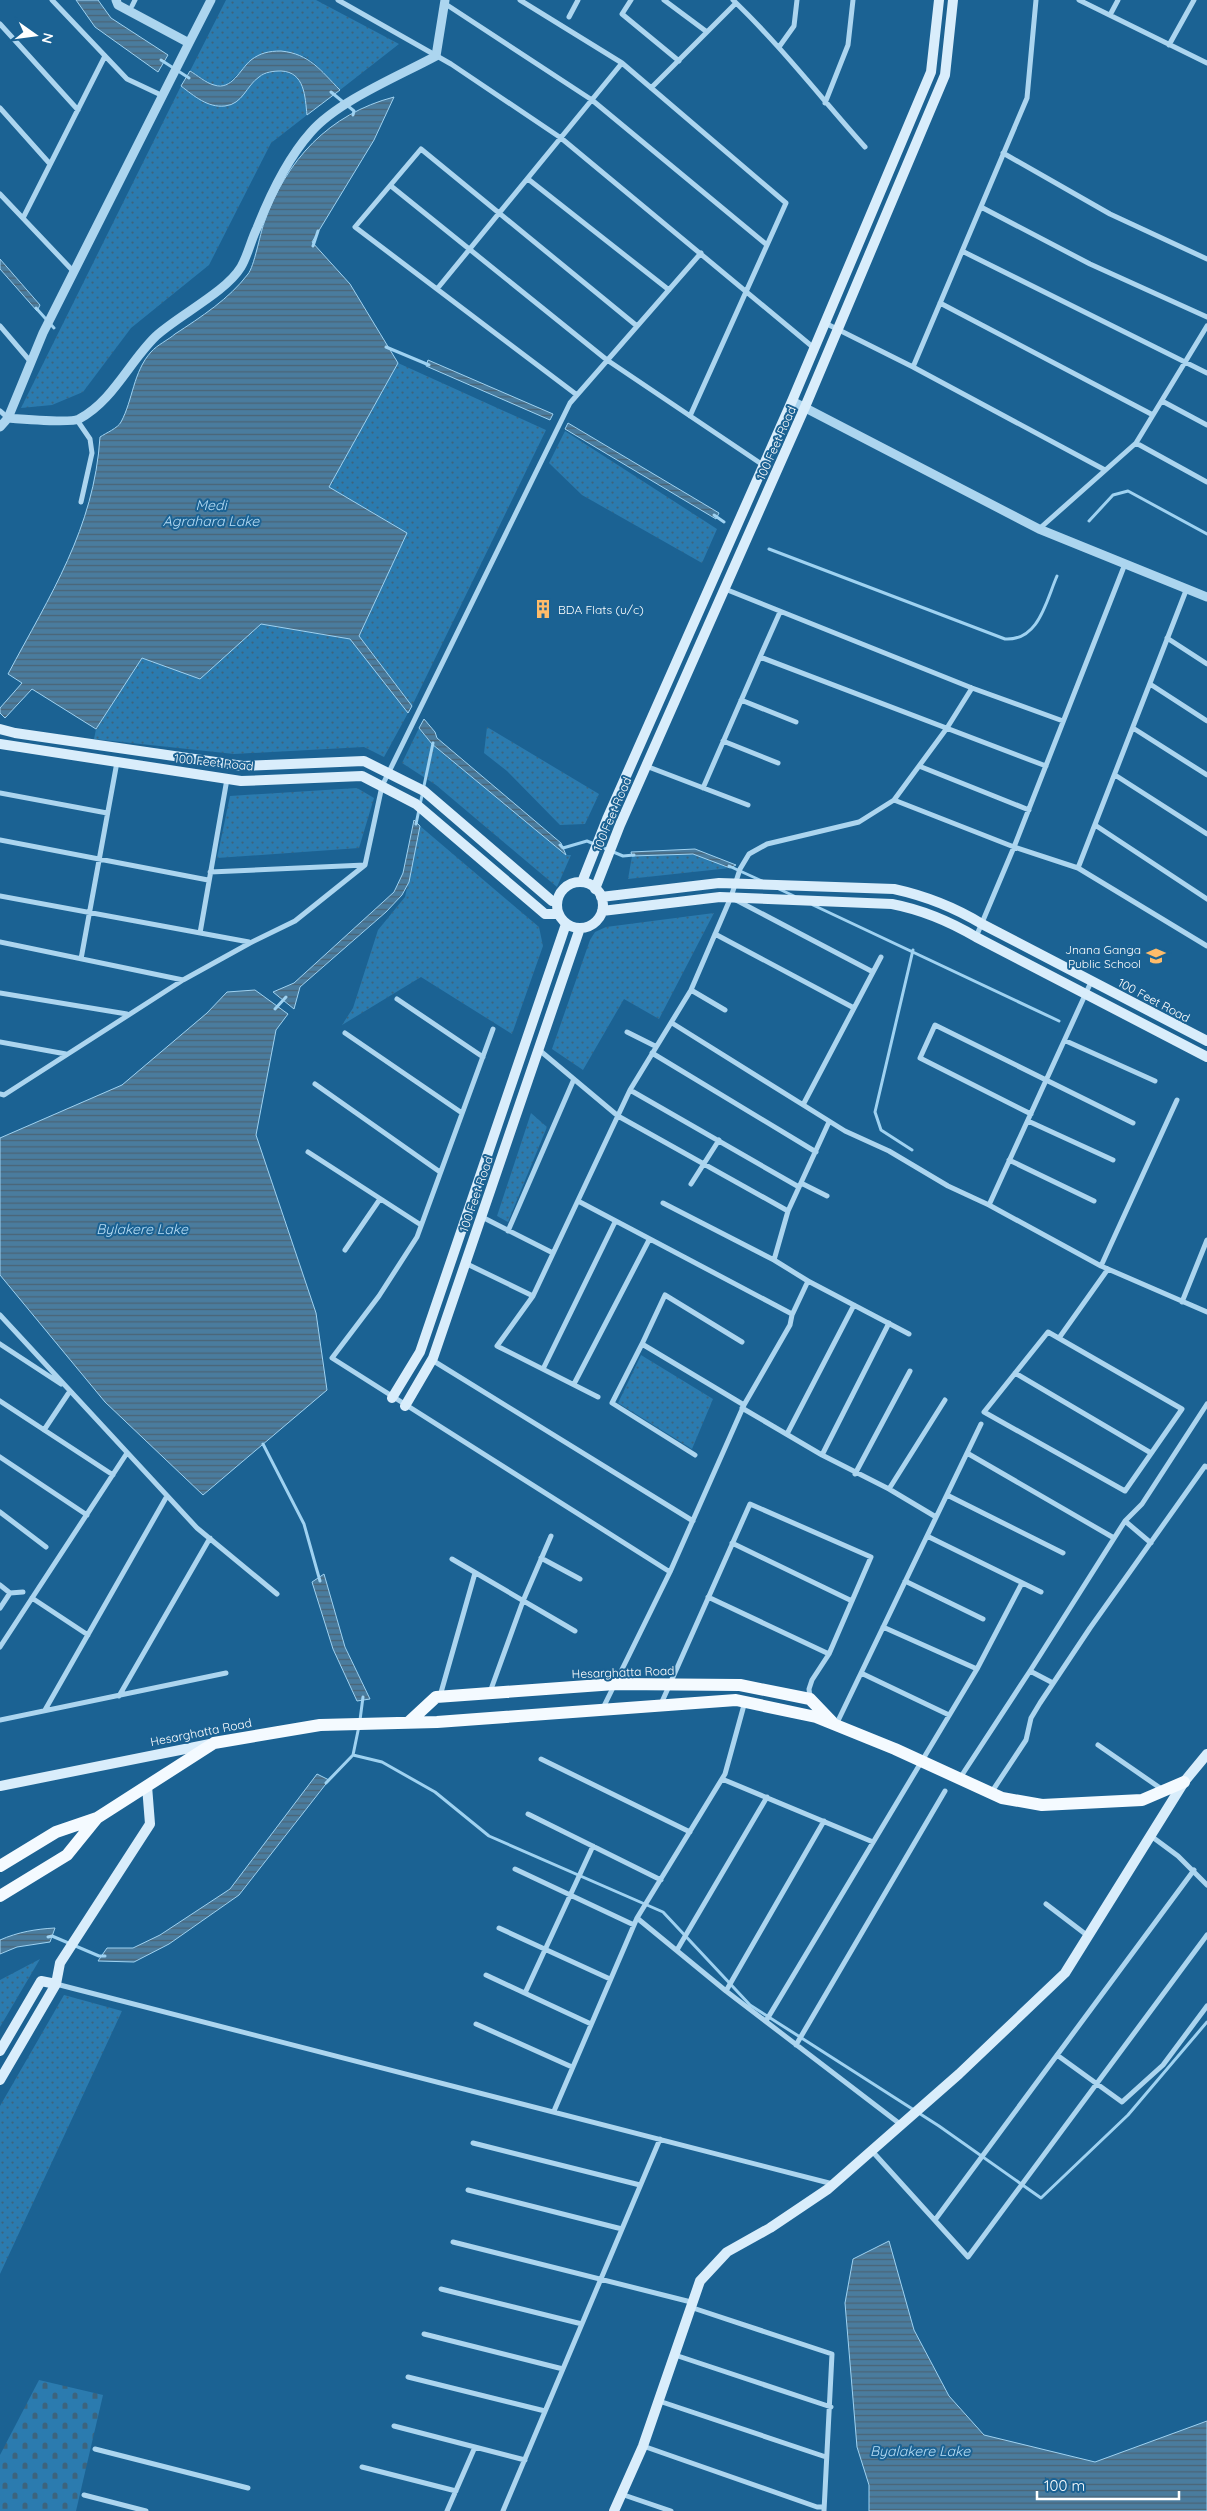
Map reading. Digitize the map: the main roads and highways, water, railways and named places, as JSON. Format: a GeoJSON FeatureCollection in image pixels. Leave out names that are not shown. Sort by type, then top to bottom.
{"type":"FeatureCollection","features":[{"type":"Feature","properties":{"kind":"main road","name":"100 Feet Road"},"geometry":{"type":"LineString","coordinates":[[582,882],[764,466],[931,72],[939,0]]}},
{"type":"Feature","properties":{"kind":"main road","name":"100 Feet Road"},"geometry":{"type":"LineString","coordinates":[[953,0],[945,75],[805,408],[620,825],[601,875],[598,893],[719,883],[894,890],[942,903],[1207,1041]]}},
{"type":"Feature","properties":{"kind":"main road","name":"100 Feet Road"},"geometry":{"type":"LineString","coordinates":[[4,730],[243,766],[360,760],[424,792],[552,901],[557,901]]}},
{"type":"Feature","properties":{"kind":"main road","name":"100 Feet Road"},"geometry":{"type":"LineString","coordinates":[[2,744],[241,781],[358,776],[416,804],[545,914],[559,914]]}},
{"type":"Feature","properties":{"kind":"main road"},"geometry":{"type":"LineString","coordinates":[[582,882],[598,893],[602,911],[593,924],[580,928],[566,924],[559,914],[557,901],[564,888],[574,883],[582,882]]}},
{"type":"Feature","properties":{"kind":"main road"},"geometry":{"type":"LineString","coordinates":[[602,911],[731,897],[892,904],[936,916],[1207,1057]]}},
{"type":"Feature","properties":{"kind":"main road","name":"100 Feet Road"},"geometry":{"type":"LineString","coordinates":[[392,1398],[420,1352],[566,924]]}},
{"type":"Feature","properties":{"kind":"main road","name":"100 Feet Road"},"geometry":{"type":"LineString","coordinates":[[405,1406],[432,1360],[580,928]]}},
{"type":"Feature","properties":{"kind":"main road","name":"Hesarghatta Road"},"geometry":{"type":"LineString","coordinates":[[409,1722],[439,1696],[615,1684],[670,1684],[740,1685],[810,1699],[836,1725]]}},
{"type":"Feature","properties":{"kind":"main road","name":"Hesarghatta Road"},"geometry":{"type":"LineString","coordinates":[[0,1786],[214,1743],[320,1725],[409,1722],[736,1700],[816,1717],[921,1761],[1002,1798],[1042,1805],[1142,1800],[1184,1782],[1207,1754]]}},
{"type":"Feature","properties":{"kind":"main road"},"geometry":{"type":"LineString","coordinates":[[0,1866],[56,1832],[97,1818],[214,1743]]}},
{"type":"Feature","properties":{"kind":"main road"},"geometry":{"type":"LineString","coordinates":[[614,2511],[643,2446],[675,2355],[690,2304],[700,2281],[727,2252],[770,2228],[834,2184],[959,2074],[1065,1973],[1184,1782]]}},
{"type":"Feature","properties":{"kind":"main road"},"geometry":{"type":"LineString","coordinates":[[0,2080],[56,1984],[60,1963],[150,1824],[147,1786]]}},
{"type":"Feature","properties":{"kind":"main road"},"geometry":{"type":"LineString","coordinates":[[0,1896],[67,1855],[97,1818]]}},
{"type":"Feature","properties":{"kind":"main road"},"geometry":{"type":"LineString","coordinates":[[0,2051],[41,1981],[56,1984]]}},
{"type":"Feature","properties":{"kind":"water"},"geometry":{"type":"Polygon","coordinates":[[[76,0],[98,0],[111,18],[168,55],[158,72],[95,27],[76,0]]]}},
{"type":"Feature","properties":{"kind":"water"},"geometry":{"type":"Polygon","coordinates":[[[281,51],[307,59],[340,90],[307,115],[302,87],[295,76],[289,72],[278,71],[264,74],[236,102],[225,106],[207,103],[181,86],[190,71],[211,84],[226,85],[254,58],[265,53],[281,51]]]}},
{"type":"Feature","properties":{"kind":"water","name":"Medi Agrahara Lake"},"geometry":{"type":"Polygon","coordinates":[[[394,97],[374,140],[312,242],[350,284],[398,363],[329,487],[407,533],[359,636],[412,706],[408,713],[350,639],[261,624],[200,679],[142,658],[96,729],[32,689],[5,718],[0,713],[0,708],[22,683],[8,674],[54,589],[79,532],[89,502],[96,470],[100,437],[121,422],[140,368],[145,360],[156,347],[205,314],[232,292],[248,274],[273,200],[284,179],[313,143],[349,115],[394,97]]]}},
{"type":"Feature","properties":{"kind":"water"},"geometry":{"type":"Polygon","coordinates":[[[0,259],[40,305],[37,311],[0,269],[0,259]]]}},
{"type":"Feature","properties":{"kind":"water"},"geometry":{"type":"Polygon","coordinates":[[[428,360],[553,414],[550,420],[426,366],[428,360]]]}},
{"type":"Feature","properties":{"kind":"water"},"geometry":{"type":"Polygon","coordinates":[[[568,423],[719,513],[716,519],[565,429],[568,423]]]}},
{"type":"Feature","properties":{"kind":"water"},"geometry":{"type":"Polygon","coordinates":[[[424,719],[435,732],[437,738],[561,843],[566,855],[432,744],[419,728],[424,719]]]}},
{"type":"Feature","properties":{"kind":"water"},"geometry":{"type":"Polygon","coordinates":[[[414,820],[420,826],[409,882],[402,895],[386,912],[300,987],[294,1009],[273,992],[294,983],[394,892],[403,873],[414,820]]]}},
{"type":"Feature","properties":{"kind":"water"},"geometry":{"type":"Polygon","coordinates":[[[695,849],[736,865],[730,868],[693,854],[632,856],[631,852],[695,849]]]}},
{"type":"Feature","properties":{"kind":"water","name":"Bylakere Lake"},"geometry":{"type":"Polygon","coordinates":[[[255,990],[288,1014],[276,1030],[256,1135],[316,1313],[327,1390],[203,1495],[105,1402],[0,1275],[0,1138],[122,1085],[207,1013],[227,992],[255,990]]]}},
{"type":"Feature","properties":{"kind":"water"},"geometry":{"type":"Polygon","coordinates":[[[324,1574],[345,1647],[370,1699],[357,1701],[333,1649],[312,1582],[324,1574]]]}},
{"type":"Feature","properties":{"kind":"water"},"geometry":{"type":"Polygon","coordinates":[[[317,1774],[329,1780],[239,1895],[169,1944],[134,1962],[98,1961],[107,1948],[133,1948],[160,1935],[230,1889],[317,1774]]]}},
{"type":"Feature","properties":{"kind":"water"},"geometry":{"type":"Polygon","coordinates":[[[55,1928],[50,1942],[17,1947],[0,1954],[0,1940],[27,1931],[55,1928]]]}},
{"type":"Feature","properties":{"kind":"water","name":"Byalakere Lake"},"geometry":{"type":"Polygon","coordinates":[[[889,2241],[914,2330],[949,2396],[984,2435],[1095,2462],[1207,2421],[1207,2511],[869,2511],[869,2485],[857,2447],[845,2303],[853,2259],[889,2241]]]}},
{"type":"Feature","properties":{"kind":"waterway"},"geometry":{"type":"LineString","coordinates":[[161,60],[189,78]]}},
{"type":"Feature","properties":{"kind":"waterway"},"geometry":{"type":"LineString","coordinates":[[331,92],[354,111],[353,115]]}},
{"type":"Feature","properties":{"kind":"waterway"},"geometry":{"type":"LineString","coordinates":[[313,246],[318,231]]}},
{"type":"Feature","properties":{"kind":"waterway"},"geometry":{"type":"LineString","coordinates":[[36,308],[54,328]]}},
{"type":"Feature","properties":{"kind":"waterway"},"geometry":{"type":"LineString","coordinates":[[386,347],[429,365]]}},
{"type":"Feature","properties":{"kind":"waterway"},"geometry":{"type":"LineString","coordinates":[[1089,521],[1113,495],[1128,491],[1207,534]]}},
{"type":"Feature","properties":{"kind":"waterway"},"geometry":{"type":"LineString","coordinates":[[714,515],[724,522]]}},
{"type":"Feature","properties":{"kind":"waterway"},"geometry":{"type":"LineString","coordinates":[[769,549],[1005,639],[1017,638],[1026,634],[1033,627],[1040,618],[1057,576]]}},
{"type":"Feature","properties":{"kind":"waterway"},"geometry":{"type":"LineString","coordinates":[[416,824],[433,743]]}},
{"type":"Feature","properties":{"kind":"waterway"},"geometry":{"type":"LineString","coordinates":[[560,845],[563,848],[587,841],[623,856],[634,855]]}},
{"type":"Feature","properties":{"kind":"waterway"},"geometry":{"type":"LineString","coordinates":[[729,866],[762,881]]}},
{"type":"Feature","properties":{"kind":"waterway"},"geometry":{"type":"LineString","coordinates":[[779,889],[794,896]]}},
{"type":"Feature","properties":{"kind":"waterway"},"geometry":{"type":"LineString","coordinates":[[813,905],[1059,1021]]}},
{"type":"Feature","properties":{"kind":"waterway"},"geometry":{"type":"LineString","coordinates":[[912,1150],[881,1130],[875,1112],[913,950]]}},
{"type":"Feature","properties":{"kind":"waterway"},"geometry":{"type":"LineString","coordinates":[[275,1009],[286,997]]}},
{"type":"Feature","properties":{"kind":"waterway"},"geometry":{"type":"LineString","coordinates":[[263,1444],[304,1524],[320,1581]]}},
{"type":"Feature","properties":{"kind":"waterway"},"geometry":{"type":"LineString","coordinates":[[360,1720],[363,1697]]}},
{"type":"Feature","properties":{"kind":"waterway"},"geometry":{"type":"LineString","coordinates":[[326,1783],[353,1755],[359,1726]]}},
{"type":"Feature","properties":{"kind":"waterway"},"geometry":{"type":"LineString","coordinates":[[353,1755],[382,1762],[435,1792],[489,1836],[663,1912],[750,2005],[939,2126],[1041,2198],[1128,2115],[1207,2022]]}},
{"type":"Feature","properties":{"kind":"waterway"},"geometry":{"type":"LineString","coordinates":[[48,1937],[52,1936],[99,1956],[105,1956]]}},
{"type":"Feature","properties":{"kind":"place","name":"BDA Flats (u/c)"},"geometry":{"type":"Point","coordinates":[543,609]}},
{"type":"Feature","properties":{"kind":"place","name":"Jnana Ganga Public School"},"geometry":{"type":"Point","coordinates":[1156,956]}}]}
